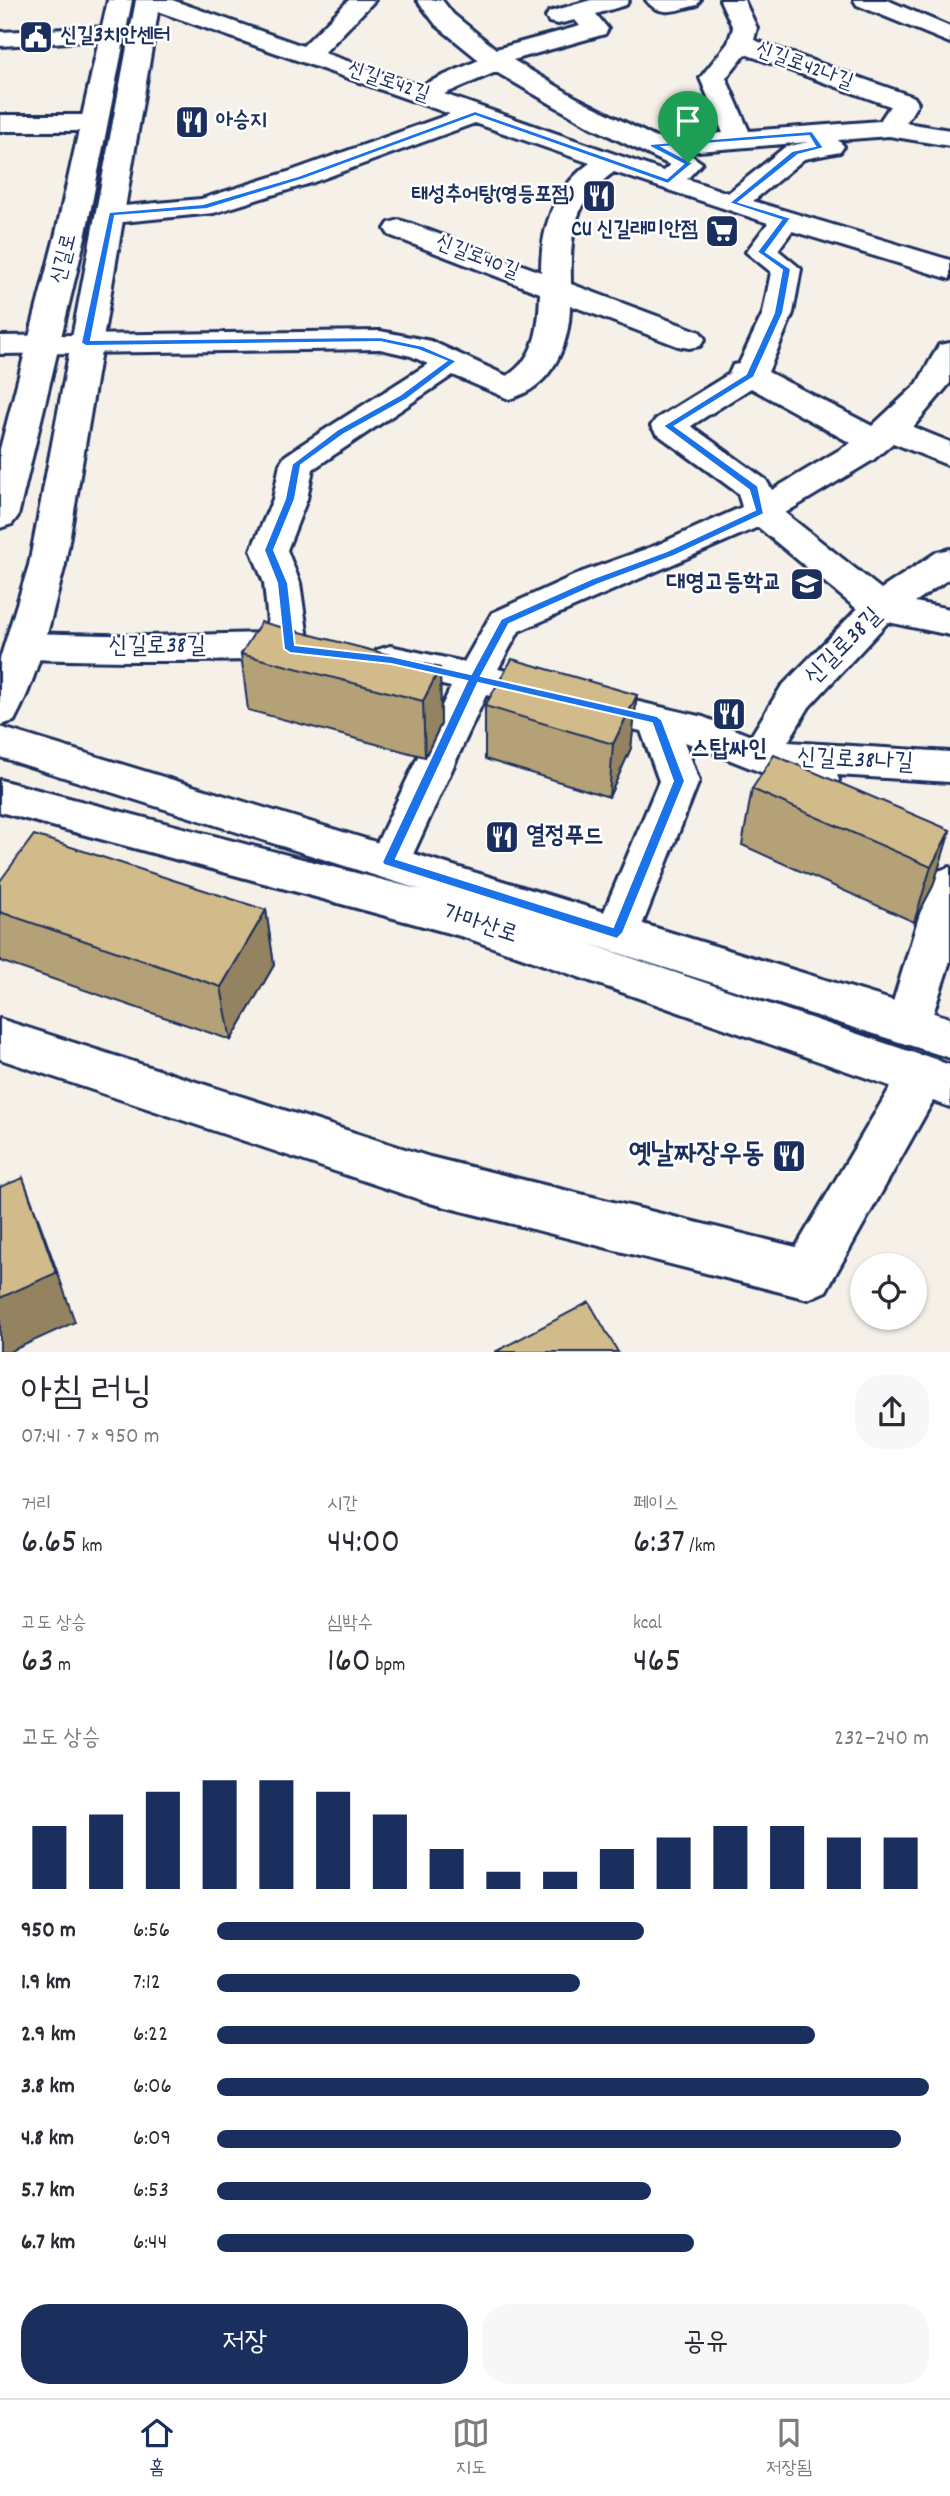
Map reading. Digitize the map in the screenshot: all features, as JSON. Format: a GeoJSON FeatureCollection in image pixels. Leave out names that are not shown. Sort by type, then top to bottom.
{"type":"FeatureCollection","features":[{"type":"Feature","properties":{"kind":"street","name":"신길로"},"geometry":{"type":"LineString","coordinates":[[0,516],[71,233],[120,0]]}},
{"type":"Feature","properties":{"kind":"street","name":"신길로"},"geometry":{"type":"LineString","coordinates":[[0,711],[24,646],[47,565],[112,214],[148,0]]}},
{"type":"Feature","properties":{"kind":"street","name":"신길로42길"},"geometry":{"type":"LineString","coordinates":[[148,0],[610,162],[950,270]]}},
{"type":"Feature","properties":{"kind":"street"},"geometry":{"type":"LineString","coordinates":[[309,55],[363,0]]}},
{"type":"Feature","properties":{"kind":"street","name":"신길로42나길"},"geometry":{"type":"LineString","coordinates":[[429,0],[435,11],[482,50],[615,131],[688,163],[668,181]]}},
{"type":"Feature","properties":{"kind":"street"},"geometry":{"type":"LineString","coordinates":[[421,94],[488,66],[482,50],[596,29],[580,11],[617,0]]}},
{"type":"Feature","properties":{"kind":"street"},"geometry":{"type":"LineString","coordinates":[[658,0],[664,5],[688,0]]}},
{"type":"Feature","properties":{"kind":"street"},"geometry":{"type":"LineString","coordinates":[[732,0],[745,28],[740,44]]}},
{"type":"Feature","properties":{"kind":"street"},"geometry":{"type":"LineString","coordinates":[[866,0],[950,36]]}},
{"type":"Feature","properties":{"kind":"street"},"geometry":{"type":"LineString","coordinates":[[0,39],[111,34]]}},
{"type":"Feature","properties":{"kind":"street","name":"신길로42나길"},"geometry":{"type":"LineString","coordinates":[[740,139],[713,78],[740,44],[905,103],[889,128]]}},
{"type":"Feature","properties":{"kind":"street"},"geometry":{"type":"LineString","coordinates":[[112,214],[204,207],[301,177],[475,114]]}},
{"type":"Feature","properties":{"kind":"street"},"geometry":{"type":"LineString","coordinates":[[0,123],[93,123]]}},
{"type":"Feature","properties":{"kind":"street","name":"신길로42나길"},"geometry":{"type":"LineString","coordinates":[[653,146],[740,139],[816,141],[889,128],[950,138]]}},
{"type":"Feature","properties":{"kind":"street"},"geometry":{"type":"LineString","coordinates":[[733,203],[795,153],[816,141],[853,141],[950,155]]}},
{"type":"Feature","properties":{"kind":"street","name":"신길로40길"},"geometry":{"type":"LineString","coordinates":[[0,345],[380,340],[420,348],[509,388],[532,373],[547,353],[554,329],[555,251],[569,199],[580,186],[610,162]]}},
{"type":"Feature","properties":{"kind":"street"},"geometry":{"type":"LineString","coordinates":[[787,218],[761,252],[786,269],[778,313],[747,373],[668,426],[754,488],[761,512],[880,608],[950,622]]}},
{"type":"Feature","properties":{"kind":"street","name":"신길로40길"},"geometry":{"type":"LineString","coordinates":[[399,229],[689,339]]}},
{"type":"Feature","properties":{"kind":"street"},"geometry":{"type":"LineString","coordinates":[[388,862],[474,678],[505,622],[595,582],[670,554],[761,512],[882,435],[931,388],[950,352]]}},
{"type":"Feature","properties":{"kind":"street"},"geometry":{"type":"LineString","coordinates":[[290,649],[282,583],[269,550],[290,499],[297,464],[340,432],[404,397],[453,361]]}},
{"type":"Feature","properties":{"kind":"street"},"geometry":{"type":"LineString","coordinates":[[747,373],[882,435],[950,455]]}},
{"type":"Feature","properties":{"kind":"street","name":"신길로38길"},"geometry":{"type":"LineString","coordinates":[[760,755],[795,697],[880,608],[950,561]]}},
{"type":"Feature","properties":{"kind":"street","name":"신길로38길"},"geometry":{"type":"LineString","coordinates":[[24,646],[290,649],[391,660],[703,732],[866,799]]}},
{"type":"Feature","properties":{"kind":"street"},"geometry":{"type":"LineString","coordinates":[[617,933],[679,781],[657,720]]}},
{"type":"Feature","properties":{"kind":"street","name":"가마산로"},"geometry":{"type":"LineString","coordinates":[[0,742],[617,933],[936,1052]]}},
{"type":"Feature","properties":{"kind":"street","name":"신길로38나길"},"geometry":{"type":"LineString","coordinates":[[760,755],[950,767]]}},
{"type":"Feature","properties":{"kind":"street","name":"가마산로"},"geometry":{"type":"LineString","coordinates":[[0,796],[466,920],[936,1052]]}},
{"type":"Feature","properties":{"kind":"street"},"geometry":{"type":"LineString","coordinates":[[0,1039],[430,1180],[808,1274],[936,1052],[950,884]]}},
{"type":"Feature","properties":{"kind":"building"},"geometry":{"type":"Polygon","coordinates":[[[261,622],[440,668],[423,701],[241,654],[261,622]]]}},
{"type":"Feature","properties":{"kind":"building"},"geometry":{"type":"Polygon","coordinates":[[[512,659],[637,695],[613,744],[485,706],[512,659]]]}},
{"type":"Feature","properties":{"kind":"building"},"geometry":{"type":"Polygon","coordinates":[[[774,755],[950,830],[931,867],[752,789],[774,755]]]}},
{"type":"Feature","properties":{"kind":"building"},"geometry":{"type":"Polygon","coordinates":[[[34,835],[266,910],[221,987],[0,912],[0,881],[34,835]]]}},
{"type":"Feature","properties":{"kind":"building"},"geometry":{"type":"Polygon","coordinates":[[[23,1178],[56,1273],[0,1298],[0,1187],[23,1178]]]}},
{"type":"Feature","properties":{"kind":"building"},"geometry":{"type":"Polygon","coordinates":[[[589,1302],[618,1352],[495,1352],[589,1302]]]}},
{"type":"Feature","properties":{"kind":"place","name":"신길3치안센터"},"geometry":{"type":"Point","coordinates":[36,37]}},
{"type":"Feature","properties":{"kind":"place","name":"아승지"},"geometry":{"type":"Point","coordinates":[192,122]}},
{"type":"Feature","properties":{"kind":"place","name":"태성추어탕(영등포점)"},"geometry":{"type":"Point","coordinates":[599,196]}},
{"type":"Feature","properties":{"kind":"place","name":"CU 신길래미안점"},"geometry":{"type":"Point","coordinates":[722,231]}},
{"type":"Feature","properties":{"kind":"place","name":"대영고등학교"},"geometry":{"type":"Point","coordinates":[807,584]}},
{"type":"Feature","properties":{"kind":"place","name":"스탑싸인"},"geometry":{"type":"Point","coordinates":[729,714]}},
{"type":"Feature","properties":{"kind":"place","name":"열정푸드"},"geometry":{"type":"Point","coordinates":[502,837]}},
{"type":"Feature","properties":{"kind":"place","name":"옛날짜장우동"},"geometry":{"type":"Point","coordinates":[789,1156]}},
{"type":"Feature","properties":{"kind":"route"},"geometry":{"type":"LineString","coordinates":[[688,163],[653,146],[812,133],[820,148],[795,153],[733,203],[787,218],[761,252],[786,269],[778,313],[750,375],[668,426],[754,488],[761,512],[670,554],[595,582],[505,622],[474,678],[388,862],[617,933],[679,781],[657,720],[590,703],[474,678],[391,660],[290,649],[282,583],[269,550],[290,499],[297,464],[340,432],[404,397],[453,361],[420,348],[380,340],[86,343],[112,214],[204,207],[301,177],[373,148],[475,114],[668,181],[688,163]]}}]}
